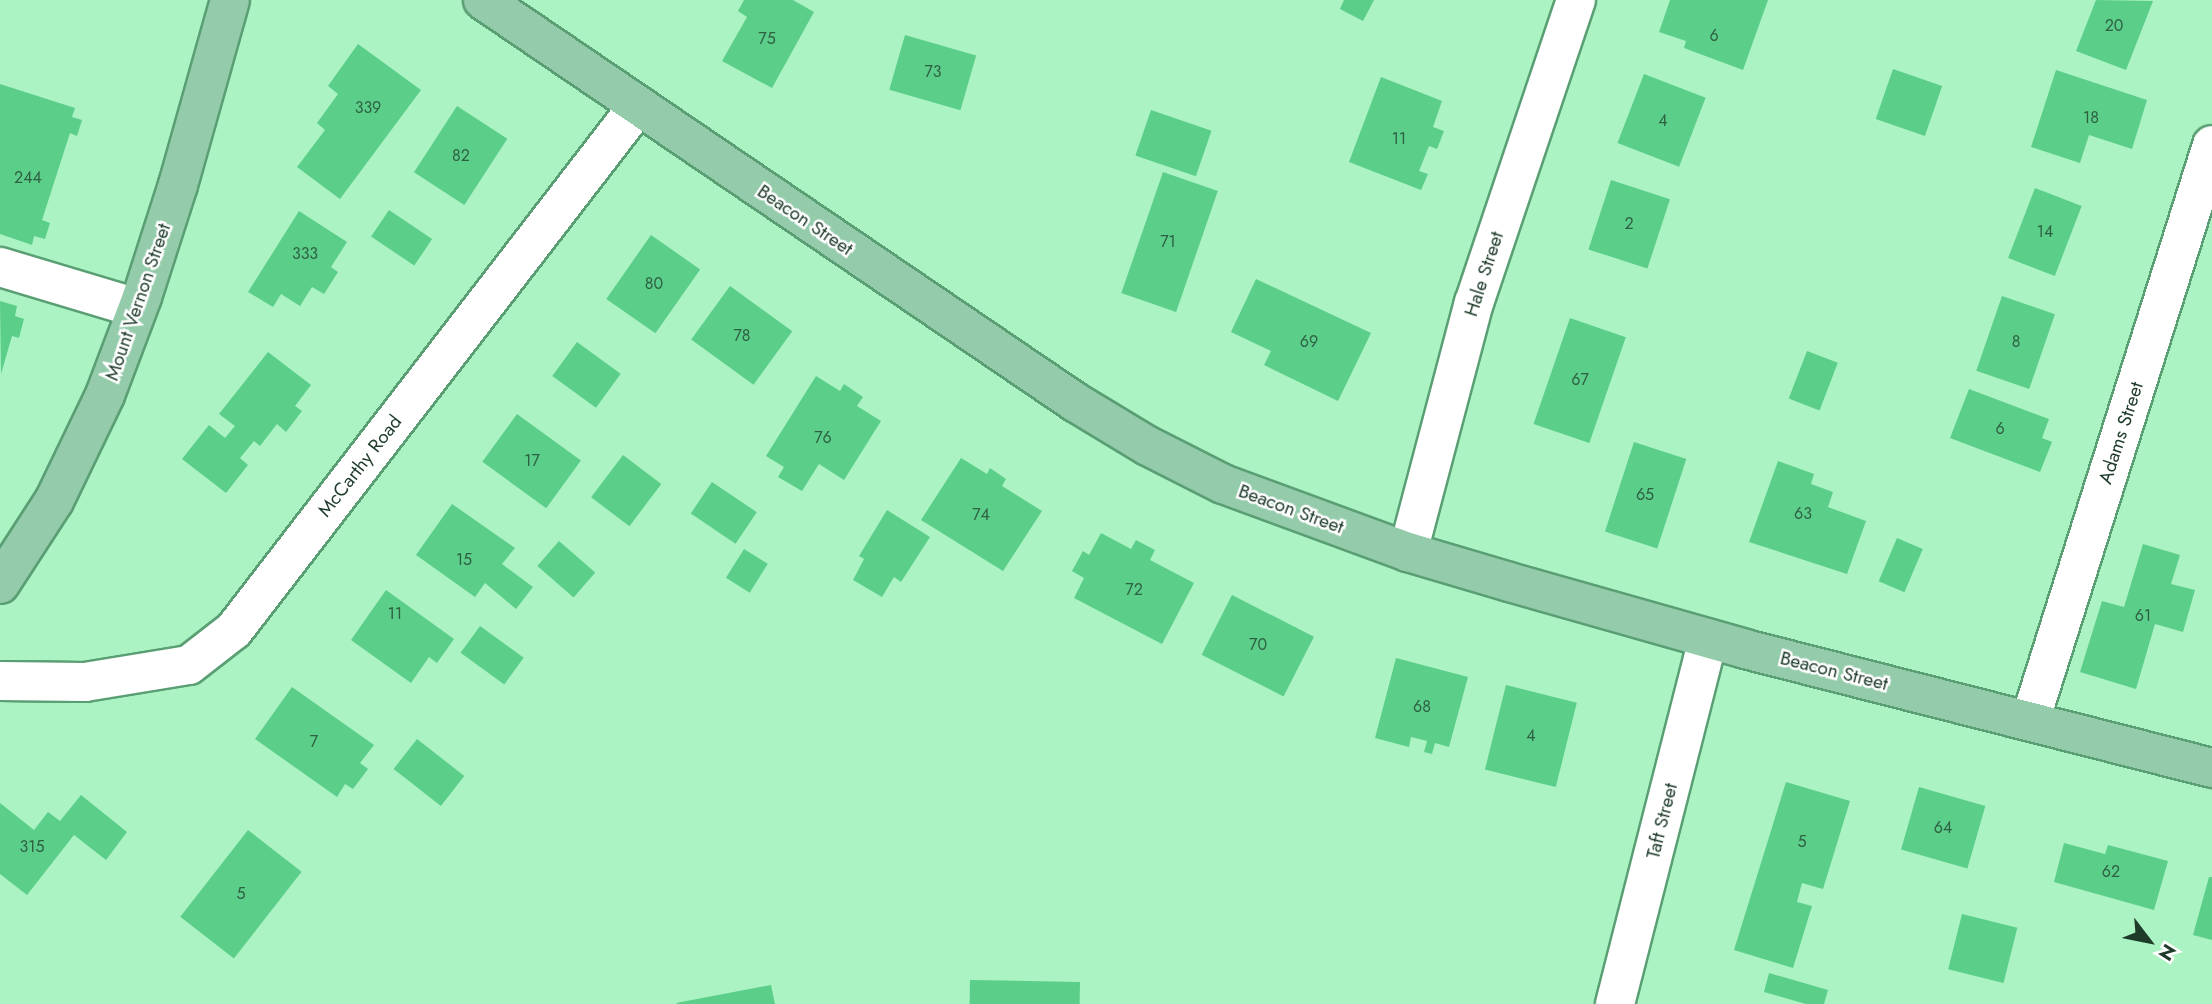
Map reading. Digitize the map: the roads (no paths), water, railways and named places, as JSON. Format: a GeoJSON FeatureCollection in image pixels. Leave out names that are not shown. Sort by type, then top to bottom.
{"type":"FeatureCollection","features":[{"type":"Feature","properties":{"kind":"main road","name":"Mount Vernon Street"},"geometry":{"type":"LineString","coordinates":[[0,584],[54,500],[77,458],[137,308],[178,185],[230,0]]}},
{"type":"Feature","properties":{"kind":"main road","name":"Beacon Street"},"geometry":{"type":"LineString","coordinates":[[483,0],[1075,402],[1147,446],[1223,484],[1408,552],[1708,639],[2212,768]]}},
{"type":"Feature","properties":{"kind":"street","name":"Hale Street"},"geometry":{"type":"LineString","coordinates":[[1408,552],[1474,303],[1576,0]]}},
{"type":"Feature","properties":{"kind":"street","name":"McCarthy Road"},"geometry":{"type":"LineString","coordinates":[[0,681],[85,682],[189,666],[234,630],[638,106]]}},
{"type":"Feature","properties":{"kind":"street","name":"Adams Street"},"geometry":{"type":"LineString","coordinates":[[2030,722],[2212,145]]}},
{"type":"Feature","properties":{"kind":"street"},"geometry":{"type":"LineString","coordinates":[[0,267],[137,308]]}},
{"type":"Feature","properties":{"kind":"street","name":"Taft Street"},"geometry":{"type":"LineString","coordinates":[[1615,1004],[1708,639]]}}]}
